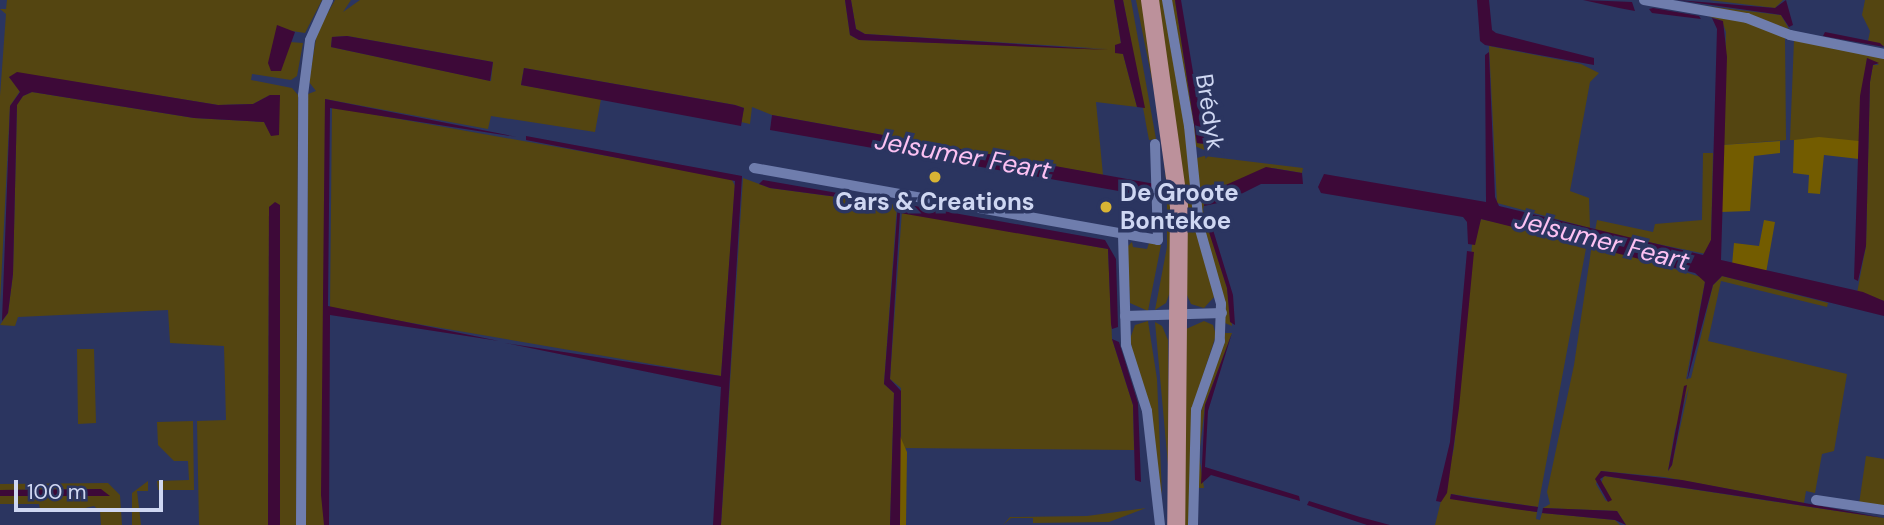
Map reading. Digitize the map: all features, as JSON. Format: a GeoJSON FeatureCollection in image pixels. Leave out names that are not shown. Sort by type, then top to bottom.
{"type":"FeatureCollection","features":[{"type":"Feature","properties":{"kind":"main road","name":"Brédyk"},"geometry":{"type":"LineString","coordinates":[[1150,0],[1177,177],[1176,525]]}},
{"type":"Feature","properties":{"kind":"street"},"geometry":{"type":"LineString","coordinates":[[301,525],[303,95],[310,40],[328,0]]}},
{"type":"Feature","properties":{"kind":"street","name":"Brédyk"},"geometry":{"type":"LineString","coordinates":[[1167,0],[1189,126],[1199,226],[1222,313]]}},
{"type":"Feature","properties":{"kind":"street"},"geometry":{"type":"LineString","coordinates":[[1644,0],[1747,18],[1790,35],[1884,54]]}},
{"type":"Feature","properties":{"kind":"street"},"geometry":{"type":"LineString","coordinates":[[754,168],[1158,240],[1155,144]]}},
{"type":"Feature","properties":{"kind":"street"},"geometry":{"type":"LineString","coordinates":[[1124,235],[1128,355],[1147,411],[1160,525]]}},
{"type":"Feature","properties":{"kind":"street"},"geometry":{"type":"LineString","coordinates":[[1125,316],[1222,313],[1217,351],[1196,410],[1193,525]]}},
{"type":"Feature","properties":{"kind":"street"},"geometry":{"type":"LineString","coordinates":[[1816,500],[1884,510]]}},
{"type":"Feature","properties":{"kind":"shaded area"},"geometry":{"type":"Polygon","coordinates":[[[7,0],[322,0],[305,33],[292,31],[281,67],[290,42],[303,43],[297,76],[291,80],[252,74],[251,80],[292,88],[298,95],[296,525],[280,525],[277,203],[269,207],[268,525],[199,525],[197,421],[226,420],[224,346],[170,343],[168,310],[18,317],[15,326],[0,325],[8,313],[13,274],[17,104],[23,96],[32,92],[194,118],[264,122],[271,135],[280,95],[270,95],[253,104],[218,105],[25,74],[9,77],[20,91],[10,106],[0,303],[0,96],[6,14],[0,9],[6,9],[7,0]]]}},
{"type":"Feature","properties":{"kind":"shaded area"},"geometry":{"type":"Polygon","coordinates":[[[335,0],[351,0],[343,12],[360,0],[845,0],[850,35],[859,40],[1108,49],[865,34],[856,29],[851,0],[1114,0],[1121,44],[1115,46],[1115,52],[1123,54],[1137,107],[1096,102],[1103,175],[772,115],[752,107],[750,124],[741,122],[744,108],[735,105],[524,68],[521,85],[601,99],[595,132],[491,116],[488,129],[325,99],[324,525],[306,525],[308,94],[316,91],[309,82],[317,32],[335,0]],[[347,36],[332,37],[331,47],[491,81],[493,62],[347,36]]]}},
{"type":"Feature","properties":{"kind":"shaded area"},"geometry":{"type":"Polygon","coordinates":[[[1123,0],[1131,0],[1156,139],[1149,140],[1123,0]]]}},
{"type":"Feature","properties":{"kind":"shaded area"},"geometry":{"type":"Polygon","coordinates":[[[1136,0],[1144,0],[1171,175],[1170,292],[1166,303],[1155,310],[1167,247],[1167,188],[1158,110],[1136,0]]]}},
{"type":"Feature","properties":{"kind":"shaded area"},"geometry":{"type":"Polygon","coordinates":[[[1155,0],[1163,0],[1214,297],[1204,308],[1191,304],[1187,295],[1179,144],[1155,0]]]}},
{"type":"Feature","properties":{"kind":"shaded area"},"geometry":{"type":"Polygon","coordinates":[[[1171,0],[1175,0],[1197,143],[1204,144],[1204,150],[1195,146],[1171,0]]]}},
{"type":"Feature","properties":{"kind":"shaded area"},"geometry":{"type":"Polygon","coordinates":[[[1657,0],[1781,15],[1789,29],[1753,17],[1657,0]]]}},
{"type":"Feature","properties":{"kind":"shaded area"},"geometry":{"type":"Polygon","coordinates":[[[1709,0],[1783,0],[1775,8],[1709,0]]]}},
{"type":"Feature","properties":{"kind":"shaded area"},"geometry":{"type":"Polygon","coordinates":[[[1865,0],[1884,0],[1884,46],[1868,41],[1870,31],[1862,15],[1865,0]]]}},
{"type":"Feature","properties":{"kind":"shaded area"},"geometry":{"type":"Polygon","coordinates":[[[1708,16],[1747,20],[1785,37],[1786,140],[1722,145],[1726,32],[1722,21],[1708,16]]]}},
{"type":"Feature","properties":{"kind":"shaded area"},"geometry":{"type":"Polygon","coordinates":[[[1794,40],[1884,56],[1884,301],[1857,293],[1866,246],[1870,82],[1873,65],[1879,65],[1867,58],[1859,141],[1790,140],[1794,40]]]}},
{"type":"Feature","properties":{"kind":"shaded area"},"geometry":{"type":"Polygon","coordinates":[[[1489,46],[1581,64],[1599,73],[1590,82],[1570,191],[1589,198],[1590,228],[1497,203],[1489,46]]]}},
{"type":"Feature","properties":{"kind":"shaded area"},"geometry":{"type":"Polygon","coordinates":[[[332,107],[731,178],[735,186],[721,376],[330,309],[332,107]]]}},
{"type":"Feature","properties":{"kind":"shaded area"},"geometry":{"type":"Polygon","coordinates":[[[1819,137],[1859,141],[1859,159],[1824,155],[1820,194],[1808,193],[1809,175],[1793,173],[1794,140],[1819,137]]]}},
{"type":"Feature","properties":{"kind":"shaded area"},"geometry":{"type":"Polygon","coordinates":[[[1780,141],[1780,153],[1754,156],[1750,211],[1721,212],[1722,145],[1780,141]]]}},
{"type":"Feature","properties":{"kind":"shaded area"},"geometry":{"type":"Polygon","coordinates":[[[1703,153],[1713,153],[1711,240],[1706,254],[1595,231],[1597,220],[1653,232],[1655,224],[1702,220],[1703,153]]]}},
{"type":"Feature","properties":{"kind":"shaded area"},"geometry":{"type":"Polygon","coordinates":[[[1204,156],[1303,168],[1302,173],[1273,168],[1219,188],[1207,188],[1203,210],[1227,288],[1232,326],[1225,323],[1203,231],[1197,158],[1204,156]]]}},
{"type":"Feature","properties":{"kind":"shaded area"},"geometry":{"type":"Polygon","coordinates":[[[743,178],[770,188],[897,205],[884,384],[894,393],[890,525],[721,525],[743,178]]]}},
{"type":"Feature","properties":{"kind":"shaded area"},"geometry":{"type":"Polygon","coordinates":[[[902,211],[1108,249],[1112,339],[1133,405],[1134,450],[901,448],[901,388],[890,379],[902,211]]]}},
{"type":"Feature","properties":{"kind":"shaded area"},"geometry":{"type":"Polygon","coordinates":[[[1481,219],[1587,243],[1538,507],[1451,494],[1450,498],[1537,512],[1536,519],[1540,520],[1542,513],[1615,520],[1620,525],[1435,525],[1454,448],[1472,245],[1481,219]]]}},
{"type":"Feature","properties":{"kind":"shaded area"},"geometry":{"type":"Polygon","coordinates":[[[1764,220],[1775,222],[1766,273],[1732,265],[1734,243],[1759,246],[1764,220]]]}},
{"type":"Feature","properties":{"kind":"shaded area"},"geometry":{"type":"Polygon","coordinates":[[[1132,242],[1133,247],[1147,249],[1149,243],[1161,245],[1148,311],[1130,303],[1127,247],[1132,242]]]}},
{"type":"Feature","properties":{"kind":"shaded area"},"geometry":{"type":"Polygon","coordinates":[[[1592,244],[1701,277],[1705,282],[1686,379],[1691,378],[1713,285],[1722,276],[1828,303],[1827,307],[1721,281],[1708,341],[1847,374],[1834,451],[1822,454],[1815,493],[1806,491],[1804,503],[1664,477],[1601,471],[1596,484],[1606,501],[1611,500],[1601,483],[1604,476],[1884,518],[1884,525],[1626,525],[1617,511],[1543,508],[1550,504],[1547,492],[1574,365],[1592,244]],[[1689,387],[1675,430],[1668,471],[1672,465],[1689,387]]]}},
{"type":"Feature","properties":{"kind":"shaded area"},"geometry":{"type":"Polygon","coordinates":[[[1148,321],[1157,379],[1162,495],[1130,339],[1135,325],[1148,321]]]}},
{"type":"Feature","properties":{"kind":"shaded area"},"geometry":{"type":"Polygon","coordinates":[[[1204,321],[1213,325],[1216,335],[1192,409],[1189,525],[1181,525],[1186,329],[1204,321]]]}},
{"type":"Feature","properties":{"kind":"shaded area"},"geometry":{"type":"Polygon","coordinates":[[[1155,322],[1162,326],[1168,340],[1169,476],[1155,322]]]}},
{"type":"Feature","properties":{"kind":"shaded area"},"geometry":{"type":"Polygon","coordinates":[[[1224,333],[1232,333],[1205,405],[1199,456],[1204,488],[1198,488],[1198,422],[1224,333]]]}},
{"type":"Feature","properties":{"kind":"shaded area"},"geometry":{"type":"Polygon","coordinates":[[[77,349],[94,349],[96,423],[78,424],[77,349]]]}},
{"type":"Feature","properties":{"kind":"shaded area"},"geometry":{"type":"Polygon","coordinates":[[[193,421],[194,490],[158,490],[157,481],[189,480],[188,461],[174,461],[158,445],[157,422],[193,421]]]}},
{"type":"Feature","properties":{"kind":"shaded area"},"geometry":{"type":"Polygon","coordinates":[[[900,436],[907,452],[906,525],[900,525],[900,436]]]}},
{"type":"Feature","properties":{"kind":"shaded area"},"geometry":{"type":"Polygon","coordinates":[[[1866,456],[1884,459],[1884,508],[1859,504],[1866,456]]]}},
{"type":"Feature","properties":{"kind":"shaded area"},"geometry":{"type":"Polygon","coordinates":[[[148,481],[148,491],[137,491],[141,525],[132,525],[132,493],[148,481]]]}},
{"type":"Feature","properties":{"kind":"shaded area"},"geometry":{"type":"Polygon","coordinates":[[[108,483],[120,495],[122,525],[101,525],[100,511],[94,506],[72,511],[40,509],[39,504],[0,504],[0,496],[103,496],[101,489],[0,490],[0,484],[108,483]]]}},
{"type":"Feature","properties":{"kind":"shaded area"},"geometry":{"type":"Polygon","coordinates":[[[1146,508],[1109,522],[1033,523],[1033,518],[1011,518],[1003,525],[1010,517],[1087,516],[1146,508]]]}},
{"type":"Feature","properties":{"kind":"water"},"geometry":{"type":"Polygon","coordinates":[[[845,0],[851,0],[856,29],[865,34],[1109,50],[859,40],[850,35],[845,0]]]}},
{"type":"Feature","properties":{"kind":"water"},"geometry":{"type":"Polygon","coordinates":[[[1114,0],[1123,0],[1145,108],[1137,107],[1123,54],[1115,53],[1115,45],[1121,43],[1114,0]]]}},
{"type":"Feature","properties":{"kind":"water"},"geometry":{"type":"Polygon","coordinates":[[[1175,0],[1181,0],[1205,144],[1197,143],[1175,0]]]}},
{"type":"Feature","properties":{"kind":"water"},"geometry":{"type":"Polygon","coordinates":[[[1477,0],[1489,0],[1492,30],[1496,33],[1594,58],[1594,65],[1485,45],[1480,41],[1477,0]]]}},
{"type":"Feature","properties":{"kind":"water"},"geometry":{"type":"Polygon","coordinates":[[[1583,0],[1632,2],[1635,11],[1619,8],[1583,0]]]}},
{"type":"Feature","properties":{"kind":"water"},"geometry":{"type":"Polygon","coordinates":[[[1677,0],[1775,8],[1786,0],[1793,25],[1789,27],[1781,15],[1677,0]]]}},
{"type":"Feature","properties":{"kind":"water"},"geometry":{"type":"Polygon","coordinates":[[[1649,9],[1699,16],[1701,19],[1652,13],[1649,9]]]}},
{"type":"Feature","properties":{"kind":"water","name":"Jelsumer Feart"},"geometry":{"type":"Polygon","coordinates":[[[1712,18],[1723,21],[1727,57],[1721,260],[1863,292],[1884,301],[1884,316],[1722,276],[1713,285],[1687,381],[1705,282],[1695,273],[1481,219],[1475,245],[1468,244],[1467,222],[1463,217],[1321,193],[1318,187],[1324,174],[1486,202],[1485,55],[1489,52],[1495,197],[1499,206],[1703,255],[1711,240],[1717,29],[1712,18]]]}},
{"type":"Feature","properties":{"kind":"water"},"geometry":{"type":"Polygon","coordinates":[[[277,25],[295,32],[281,71],[271,71],[268,63],[277,25]]]}},
{"type":"Feature","properties":{"kind":"water"},"geometry":{"type":"Polygon","coordinates":[[[1825,32],[1880,43],[1884,47],[1823,36],[1825,32]]]}},
{"type":"Feature","properties":{"kind":"water"},"geometry":{"type":"Polygon","coordinates":[[[347,36],[493,62],[490,81],[331,47],[332,37],[347,36]]]}},
{"type":"Feature","properties":{"kind":"water"},"geometry":{"type":"Polygon","coordinates":[[[1867,58],[1879,63],[1873,65],[1870,82],[1866,246],[1858,281],[1854,279],[1860,96],[1867,58]]]}},
{"type":"Feature","properties":{"kind":"water"},"geometry":{"type":"Polygon","coordinates":[[[524,68],[735,105],[744,108],[741,126],[521,85],[524,68]]]}},
{"type":"Feature","properties":{"kind":"water"},"geometry":{"type":"Polygon","coordinates":[[[17,72],[218,105],[253,104],[270,95],[280,95],[279,135],[271,136],[264,122],[194,118],[32,92],[23,96],[17,105],[13,274],[8,313],[2,321],[10,106],[20,92],[9,77],[17,72]]]}},
{"type":"Feature","properties":{"kind":"water"},"geometry":{"type":"Polygon","coordinates":[[[325,99],[517,137],[330,108],[328,306],[499,341],[330,315],[329,525],[324,525],[321,495],[325,99]]]}},
{"type":"Feature","properties":{"kind":"water","name":"Jelsumer Feart"},"geometry":{"type":"Polygon","coordinates":[[[772,115],[1155,184],[1153,197],[770,130],[772,115]]]}},
{"type":"Feature","properties":{"kind":"water"},"geometry":{"type":"Polygon","coordinates":[[[526,136],[742,176],[721,525],[713,525],[721,387],[505,343],[721,376],[735,181],[526,140],[526,136]]]}},
{"type":"Feature","properties":{"kind":"water"},"geometry":{"type":"Polygon","coordinates":[[[1266,167],[1302,173],[1303,184],[1261,184],[1227,201],[1204,206],[1208,187],[1219,188],[1266,167]]]}},
{"type":"Feature","properties":{"kind":"water"},"geometry":{"type":"Polygon","coordinates":[[[763,180],[890,204],[770,188],[759,184],[763,180]]]}},
{"type":"Feature","properties":{"kind":"water"},"geometry":{"type":"Polygon","coordinates":[[[275,202],[280,205],[280,525],[268,525],[269,207],[275,202]]]}},
{"type":"Feature","properties":{"kind":"water"},"geometry":{"type":"Polygon","coordinates":[[[898,203],[1105,240],[1116,259],[1118,327],[1112,329],[1111,324],[1108,249],[900,213],[890,379],[901,391],[900,525],[890,525],[894,393],[884,384],[898,203]]]}},
{"type":"Feature","properties":{"kind":"water"},"geometry":{"type":"Polygon","coordinates":[[[1210,220],[1233,295],[1235,325],[1230,322],[1227,288],[1208,229],[1210,220]]]}},
{"type":"Feature","properties":{"kind":"water"},"geometry":{"type":"Polygon","coordinates":[[[1467,251],[1474,252],[1459,408],[1447,493],[1441,502],[1436,501],[1450,442],[1467,251]]]}},
{"type":"Feature","properties":{"kind":"water"},"geometry":{"type":"Polygon","coordinates":[[[1232,333],[1208,411],[1205,467],[1299,496],[1300,501],[1211,475],[1201,484],[1205,405],[1232,333]]]}},
{"type":"Feature","properties":{"kind":"water"},"geometry":{"type":"Polygon","coordinates":[[[1112,339],[1119,342],[1138,403],[1141,482],[1135,480],[1133,405],[1112,339]]]}},
{"type":"Feature","properties":{"kind":"water"},"geometry":{"type":"Polygon","coordinates":[[[1687,385],[1672,465],[1668,471],[1684,386],[1687,385]]]}},
{"type":"Feature","properties":{"kind":"water"},"geometry":{"type":"Polygon","coordinates":[[[1601,471],[1682,480],[1884,518],[1605,476],[1600,479],[1612,500],[1608,502],[1595,479],[1601,471]]]}},
{"type":"Feature","properties":{"kind":"water"},"geometry":{"type":"Polygon","coordinates":[[[101,489],[110,496],[0,496],[0,490],[101,489]]]}},
{"type":"Feature","properties":{"kind":"water"},"geometry":{"type":"Polygon","coordinates":[[[1451,494],[1538,507],[1537,512],[1514,509],[1450,499],[1451,494]]]}},
{"type":"Feature","properties":{"kind":"water"},"geometry":{"type":"Polygon","coordinates":[[[1309,501],[1390,525],[1367,525],[1307,505],[1309,501]]]}},
{"type":"Feature","properties":{"kind":"water"},"geometry":{"type":"Polygon","coordinates":[[[1543,508],[1617,511],[1626,525],[1615,520],[1542,513],[1543,508]]]}},
{"type":"Feature","properties":{"kind":"place","name":"Cars & Creations"},"geometry":{"type":"Point","coordinates":[935,177]}},
{"type":"Feature","properties":{"kind":"place","name":"De Groote Bontekoe"},"geometry":{"type":"Point","coordinates":[1106,207]}}]}
